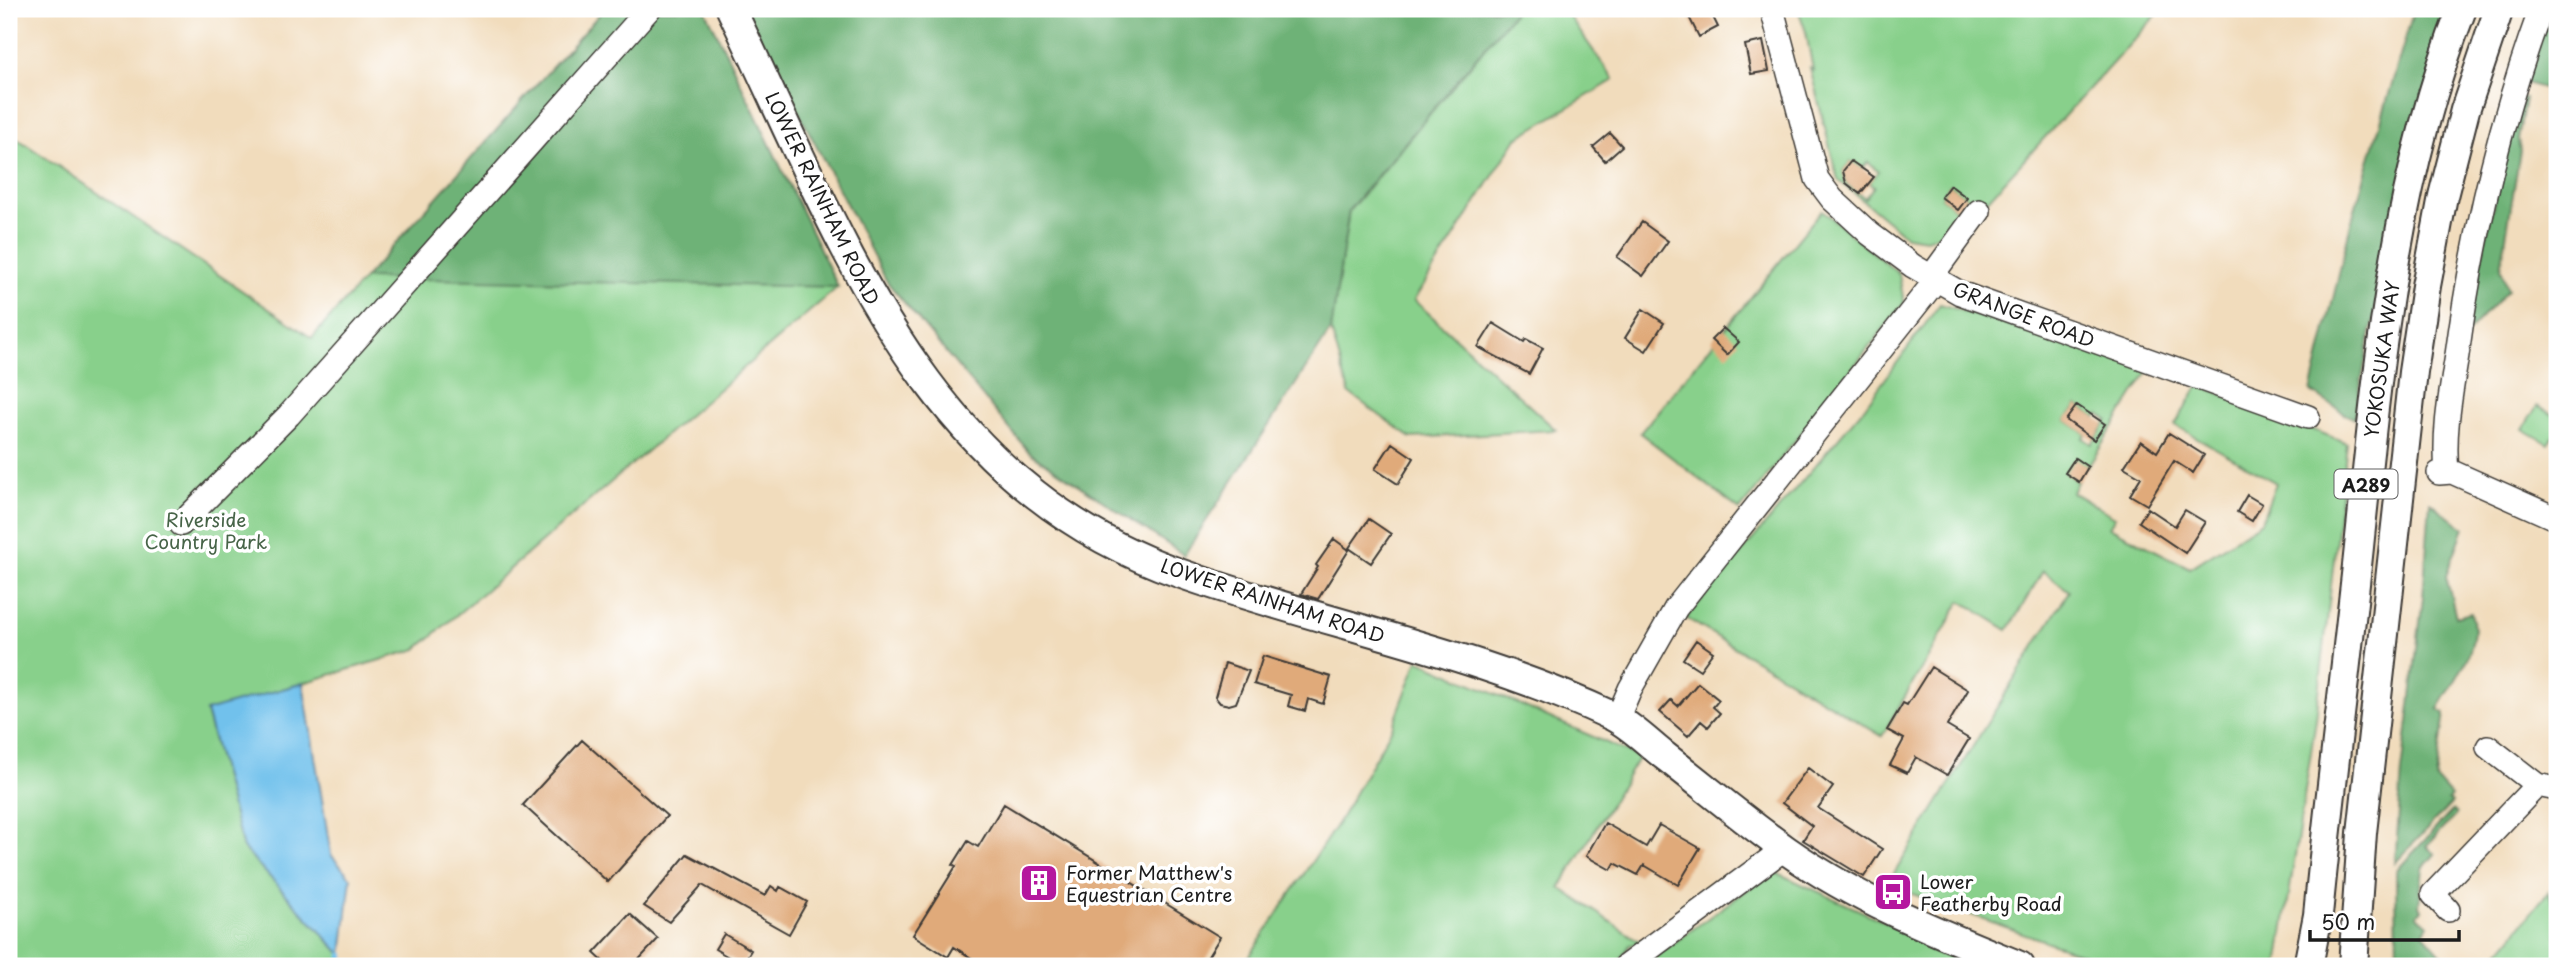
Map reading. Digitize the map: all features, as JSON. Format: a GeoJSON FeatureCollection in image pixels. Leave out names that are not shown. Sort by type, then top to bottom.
{"type":"FeatureCollection","features":[{"type":"Feature","properties":{"kind":"main road","name":"LOWER RAINHAM ROAD"},"geometry":{"type":"LineString","coordinates":[[731,9],[831,224],[887,325],[960,422],[1031,490],[1118,547],[1174,571],[1508,672],[1617,719],[1784,849],[1823,875],[1884,908],[2020,966]]}},
{"type":"Feature","properties":{"kind":"main road","name":"YOKOSUKA WAY"},"geometry":{"type":"LineString","coordinates":[[2308,966],[2318,915],[2371,435],[2399,231],[2426,120],[2462,9]]}},
{"type":"Feature","properties":{"kind":"main road","name":"YOKOSUKA WAY"},"geometry":{"type":"LineString","coordinates":[[2353,966],[2362,833],[2413,372],[2426,285],[2443,196],[2465,110],[2499,9]]}},
{"type":"Feature","properties":{"kind":"street"},"geometry":{"type":"LineString","coordinates":[[181,524],[289,415],[649,9]]}},
{"type":"Feature","properties":{"kind":"street","name":"GRANGE ROAD"},"geometry":{"type":"LineString","coordinates":[[1772,9],[1812,165],[1820,185],[1839,207],[1870,234],[1934,278],[1999,308],[2308,416]]}},
{"type":"Feature","properties":{"kind":"street"},"geometry":{"type":"LineString","coordinates":[[2541,9],[2516,84],[2480,223],[2462,318],[2448,416],[2447,471],[2557,519]]}},
{"type":"Feature","properties":{"kind":"street"},"geometry":{"type":"LineString","coordinates":[[1617,719],[1630,690],[1676,608],[1934,278],[1979,211]]}},
{"type":"Feature","properties":{"kind":"street"},"geometry":{"type":"LineString","coordinates":[[2448,910],[2433,894],[2547,787],[2488,747]]}},
{"type":"Feature","properties":{"kind":"street"},"geometry":{"type":"LineString","coordinates":[[1626,966],[1784,849]]}},
{"type":"Feature","properties":{"kind":"green space","name":"Riverside Country Park"},"geometry":{"type":"Polygon","coordinates":[[[604,9],[705,9],[838,287],[417,649],[206,712],[243,848],[342,955],[341,966],[9,966],[9,133],[312,338],[604,9]]]}},
{"type":"Feature","properties":{"kind":"green space"},"geometry":{"type":"Polygon","coordinates":[[[604,9],[705,9],[838,287],[365,278],[604,9]]]}},
{"type":"Feature","properties":{"kind":"green space"},"geometry":{"type":"Polygon","coordinates":[[[745,9],[1517,9],[1349,210],[1331,330],[1184,555],[1029,452],[887,282],[745,9]]]}},
{"type":"Feature","properties":{"kind":"green space"},"geometry":{"type":"Polygon","coordinates":[[[1517,9],[1564,9],[1614,80],[1517,138],[1414,300],[1556,430],[1411,438],[1349,393],[1331,330],[1349,211],[1517,9]]]}},
{"type":"Feature","properties":{"kind":"green space"},"geometry":{"type":"Polygon","coordinates":[[[1798,9],[2162,9],[1984,204],[1974,198],[1947,232],[1926,239],[1906,236],[1838,180],[1810,68],[1813,70],[1806,32],[1798,9]],[[1851,161],[1843,171],[1846,183],[1865,198],[1874,186],[1869,183],[1878,171],[1868,162],[1862,169],[1851,161]],[[1950,185],[1941,197],[1958,210],[1967,198],[1950,185]]]}},
{"type":"Feature","properties":{"kind":"green space"},"geometry":{"type":"Polygon","coordinates":[[[2414,9],[2452,9],[2388,244],[2354,419],[2311,392],[2351,223],[2414,9]]]}},
{"type":"Feature","properties":{"kind":"green space"},"geometry":{"type":"Polygon","coordinates":[[[2547,9],[2557,9],[2557,89],[2551,90],[2522,82],[2547,9]]]}},
{"type":"Feature","properties":{"kind":"green space"},"geometry":{"type":"Polygon","coordinates":[[[2516,96],[2525,98],[2518,140],[2520,151],[2501,268],[2508,290],[2466,334],[2516,96]]]}},
{"type":"Feature","properties":{"kind":"green space"},"geometry":{"type":"Polygon","coordinates":[[[1822,210],[1899,274],[1904,303],[1740,510],[1640,433],[1822,210]]]}},
{"type":"Feature","properties":{"kind":"green space"},"geometry":{"type":"Polygon","coordinates":[[[1940,304],[2150,368],[2088,467],[2075,459],[2066,473],[2077,482],[2072,492],[2115,517],[2109,527],[2190,568],[2261,522],[2276,483],[2175,425],[2199,385],[2347,443],[2316,719],[2278,966],[2116,966],[1887,885],[2069,591],[2043,571],[2008,630],[1961,601],[1882,736],[1686,618],[1864,408],[1940,304]],[[2077,405],[2066,420],[2086,434],[2083,438],[2092,444],[2108,420],[2099,414],[2096,418],[2077,405]]]}},
{"type":"Feature","properties":{"kind":"green space"},"geometry":{"type":"Polygon","coordinates":[[[2537,406],[2557,417],[2557,430],[2549,444],[2523,429],[2537,406]]]}},
{"type":"Feature","properties":{"kind":"green space"},"geometry":{"type":"Polygon","coordinates":[[[2430,502],[2464,528],[2446,576],[2456,617],[2471,613],[2473,638],[2465,663],[2438,709],[2445,713],[2436,779],[2451,796],[2448,800],[2452,803],[2395,863],[2402,771],[2423,597],[2430,502]]]}},
{"type":"Feature","properties":{"kind":"green space"},"geometry":{"type":"Polygon","coordinates":[[[1418,660],[1639,757],[1560,888],[1642,943],[1630,945],[1616,966],[1243,966],[1339,821],[1392,728],[1418,660]]]}},
{"type":"Feature","properties":{"kind":"green space"},"geometry":{"type":"Polygon","coordinates":[[[2453,810],[2457,814],[2426,846],[2435,854],[2423,868],[2419,906],[2422,909],[2417,915],[2428,925],[2423,933],[2452,966],[2397,966],[2396,871],[2453,810]]]}},
{"type":"Feature","properties":{"kind":"green space"},"geometry":{"type":"Polygon","coordinates":[[[1773,871],[1982,966],[1642,966],[1773,871]]]}},
{"type":"Feature","properties":{"kind":"green space"},"geometry":{"type":"Polygon","coordinates":[[[2548,892],[2557,911],[2557,966],[2488,966],[2548,892]]]}},
{"type":"Feature","properties":{"kind":"water"},"geometry":{"type":"Polygon","coordinates":[[[303,683],[331,855],[351,878],[342,955],[243,848],[206,711],[303,683]]]}},
{"type":"Feature","properties":{"kind":"building"},"geometry":{"type":"Polygon","coordinates":[[[1685,9],[1709,9],[1718,27],[1699,37],[1685,9]]]}},
{"type":"Feature","properties":{"kind":"building"},"geometry":{"type":"Polygon","coordinates":[[[1763,41],[1769,71],[1751,74],[1745,45],[1763,41]]]}},
{"type":"Feature","properties":{"kind":"building"},"geometry":{"type":"Polygon","coordinates":[[[1610,133],[1622,146],[1605,161],[1593,147],[1610,133]]]}},
{"type":"Feature","properties":{"kind":"building"},"geometry":{"type":"Polygon","coordinates":[[[1851,161],[1874,177],[1860,194],[1846,183],[1843,171],[1851,161]]]}},
{"type":"Feature","properties":{"kind":"building"},"geometry":{"type":"Polygon","coordinates":[[[1950,185],[1967,198],[1958,210],[1941,197],[1950,185]]]}},
{"type":"Feature","properties":{"kind":"building"},"geometry":{"type":"Polygon","coordinates":[[[1642,222],[1668,241],[1643,276],[1617,257],[1642,222]]]}},
{"type":"Feature","properties":{"kind":"building"},"geometry":{"type":"Polygon","coordinates":[[[1643,309],[1664,323],[1646,351],[1625,338],[1643,309]]]}},
{"type":"Feature","properties":{"kind":"building"},"geometry":{"type":"Polygon","coordinates":[[[1493,323],[1524,342],[1526,339],[1543,348],[1529,374],[1478,347],[1493,323]]]}},
{"type":"Feature","properties":{"kind":"building"},"geometry":{"type":"Polygon","coordinates":[[[1723,328],[1739,342],[1727,355],[1711,340],[1723,328]]]}},
{"type":"Feature","properties":{"kind":"building"},"geometry":{"type":"Polygon","coordinates":[[[2077,405],[2105,424],[2094,440],[2066,420],[2077,405]]]}},
{"type":"Feature","properties":{"kind":"building"},"geometry":{"type":"Polygon","coordinates":[[[2169,433],[2204,455],[2193,473],[2174,461],[2147,505],[2130,495],[2141,477],[2124,467],[2141,441],[2157,452],[2169,433]]]}},
{"type":"Feature","properties":{"kind":"building"},"geometry":{"type":"Polygon","coordinates":[[[1392,443],[1414,458],[1398,484],[1375,469],[1392,443]]]}},
{"type":"Feature","properties":{"kind":"building"},"geometry":{"type":"Polygon","coordinates":[[[2075,458],[2088,467],[2079,482],[2065,473],[2075,458]]]}},
{"type":"Feature","properties":{"kind":"building"},"geometry":{"type":"Polygon","coordinates":[[[2247,495],[2262,504],[2252,521],[2237,512],[2247,495]]]}},
{"type":"Feature","properties":{"kind":"building"},"geometry":{"type":"Polygon","coordinates":[[[2148,508],[2175,526],[2185,510],[2205,522],[2185,553],[2139,522],[2148,508]]]}},
{"type":"Feature","properties":{"kind":"building"},"geometry":{"type":"Polygon","coordinates":[[[1369,519],[1391,534],[1371,563],[1349,548],[1369,519]]]}},
{"type":"Feature","properties":{"kind":"building"},"geometry":{"type":"Polygon","coordinates":[[[1334,539],[1349,550],[1318,599],[1301,594],[1318,567],[1316,565],[1334,539]]]}},
{"type":"Feature","properties":{"kind":"building"},"geometry":{"type":"Polygon","coordinates":[[[1696,640],[1713,652],[1700,670],[1683,659],[1696,640]]]}},
{"type":"Feature","properties":{"kind":"building"},"geometry":{"type":"Polygon","coordinates":[[[1263,656],[1331,677],[1323,704],[1308,699],[1305,711],[1288,706],[1291,695],[1254,684],[1263,656]]]}},
{"type":"Feature","properties":{"kind":"building"},"geometry":{"type":"Polygon","coordinates":[[[1225,663],[1249,671],[1236,703],[1229,705],[1220,703],[1215,697],[1225,663]]]}},
{"type":"Feature","properties":{"kind":"building"},"geometry":{"type":"Polygon","coordinates":[[[1931,667],[1968,690],[1947,726],[1969,739],[1947,775],[1916,757],[1907,773],[1890,765],[1904,739],[1887,730],[1903,703],[1907,705],[1931,667]]]}},
{"type":"Feature","properties":{"kind":"building"},"geometry":{"type":"Polygon","coordinates":[[[1698,683],[1719,700],[1713,707],[1720,713],[1708,727],[1701,721],[1688,736],[1660,712],[1671,700],[1678,706],[1698,683]]]}},
{"type":"Feature","properties":{"kind":"building"},"geometry":{"type":"Polygon","coordinates":[[[582,740],[667,816],[608,882],[523,805],[582,740]]]}},
{"type":"Feature","properties":{"kind":"building"},"geometry":{"type":"Polygon","coordinates":[[[1808,768],[1833,787],[1818,808],[1882,849],[1864,877],[1803,840],[1812,826],[1782,803],[1808,768]]]}},
{"type":"Feature","properties":{"kind":"building","name":"Former Matthew's Equestrian Centre"},"geometry":{"type":"Polygon","coordinates":[[[1004,804],[1220,937],[1202,966],[984,966],[954,947],[948,957],[913,935],[956,866],[953,865],[968,841],[978,847],[1004,804]]]}},
{"type":"Feature","properties":{"kind":"building"},"geometry":{"type":"Polygon","coordinates":[[[1605,823],[1646,847],[1659,825],[1700,848],[1678,885],[1644,865],[1638,875],[1615,863],[1611,870],[1586,856],[1605,823]]]}},
{"type":"Feature","properties":{"kind":"building"},"geometry":{"type":"Polygon","coordinates":[[[687,854],[765,896],[771,886],[778,891],[780,887],[807,902],[789,934],[702,885],[669,922],[644,906],[687,854]]]}},
{"type":"Feature","properties":{"kind":"building"},"geometry":{"type":"Polygon","coordinates":[[[630,914],[658,939],[633,966],[608,966],[594,953],[630,914]]]}},
{"type":"Feature","properties":{"kind":"building"},"geometry":{"type":"Polygon","coordinates":[[[724,934],[751,950],[742,965],[715,949],[724,934]]]}},
{"type":"Feature","properties":{"kind":"waterway"},"geometry":{"type":"LineString","coordinates":[[342,955],[342,966]]}},
{"type":"Feature","properties":{"kind":"place","name":"Former Matthew's Equestrian Centre"},"geometry":{"type":"Point","coordinates":[1039,883]}},
{"type":"Feature","properties":{"kind":"place","name":"Lower Featherby Road"},"geometry":{"type":"Point","coordinates":[1893,892]}}]}
